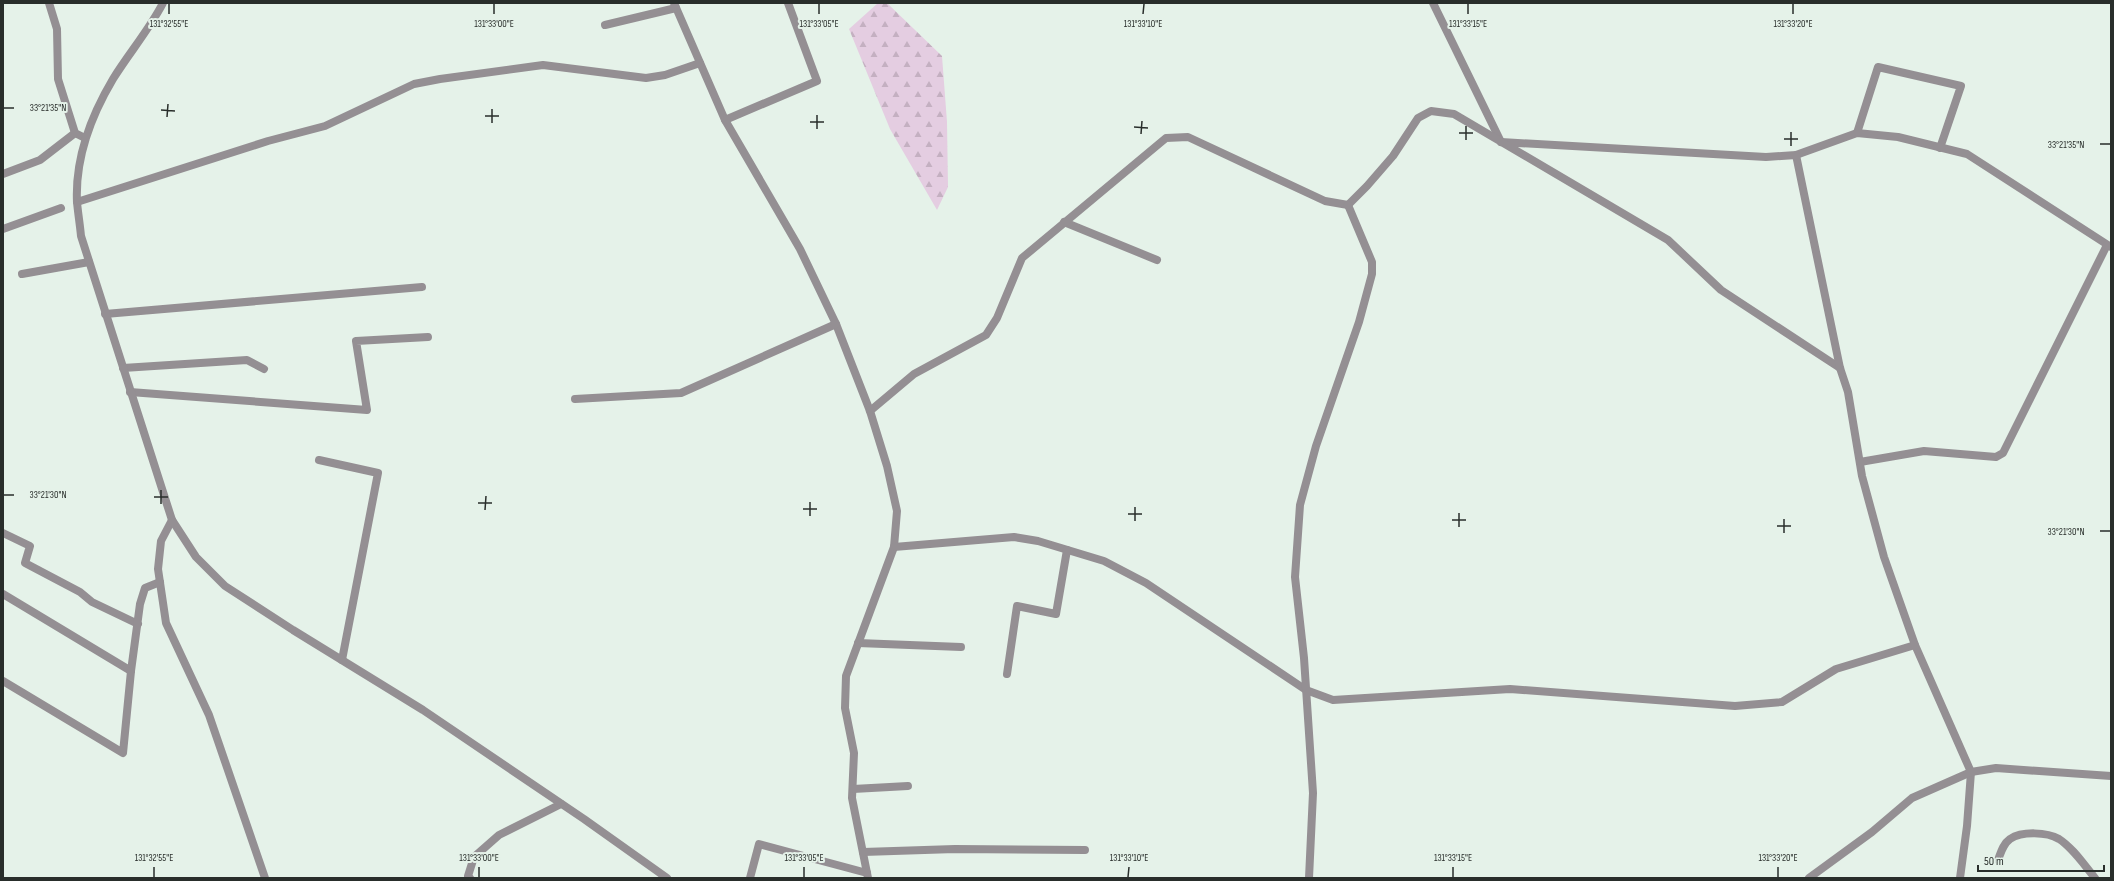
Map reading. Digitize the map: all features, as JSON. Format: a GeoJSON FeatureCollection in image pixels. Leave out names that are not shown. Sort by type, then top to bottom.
{"type":"FeatureCollection","features":[{"type":"Feature","properties":{"kind":"street"},"geometry":{"type":"LineString","coordinates":[[49,3],[57,29],[58,79],[75,133],[85,138]]}},
{"type":"Feature","properties":{"kind":"street"},"geometry":{"type":"LineString","coordinates":[[164,3],[113,80],[85,138],[79,169],[77,202],[81,236],[122,368],[172,520],[196,557],[225,586],[423,710],[667,878]]}},
{"type":"Feature","properties":{"kind":"street"},"geometry":{"type":"LineString","coordinates":[[725,120],[817,81],[788,3]]}},
{"type":"Feature","properties":{"kind":"street"},"geometry":{"type":"LineString","coordinates":[[1433,3],[1501,142]]}},
{"type":"Feature","properties":{"kind":"street"},"geometry":{"type":"LineString","coordinates":[[605,25],[675,6],[725,120],[800,249],[836,324],[870,411],[887,466],[896,511],[894,547],[846,676],[845,708],[854,752],[852,798],[867,876],[759,844],[750,878]]}},
{"type":"Feature","properties":{"kind":"street"},"geometry":{"type":"LineString","coordinates":[[77,202],[268,141],[325,126],[414,84],[440,78],[543,65],[646,78],[665,75],[700,63]]}},
{"type":"Feature","properties":{"kind":"street"},"geometry":{"type":"LineString","coordinates":[[1857,133],[1878,67],[1961,86],[1940,148]]}},
{"type":"Feature","properties":{"kind":"street"},"geometry":{"type":"LineString","coordinates":[[1348,205],[1368,186],[1393,156],[1418,118],[1431,111],[1454,114],[1668,240],[1721,290],[1840,368]]}},
{"type":"Feature","properties":{"kind":"street"},"geometry":{"type":"LineString","coordinates":[[3,174],[40,160],[75,133]]}},
{"type":"Feature","properties":{"kind":"street"},"geometry":{"type":"LineString","coordinates":[[1501,142],[1766,157],[1796,155],[1857,133],[1898,137],[1967,154],[2109,246],[2003,453],[1996,457],[1924,451],[1860,462]]}},
{"type":"Feature","properties":{"kind":"street"},"geometry":{"type":"LineString","coordinates":[[870,411],[914,374],[986,336],[997,318],[1022,258],[1166,138],[1188,137],[1325,201],[1348,205]]}},
{"type":"Feature","properties":{"kind":"street"},"geometry":{"type":"LineString","coordinates":[[1796,155],[1840,368],[1848,392],[1860,462],[1884,557],[1915,645],[1971,772],[1967,826],[1960,878]]}},
{"type":"Feature","properties":{"kind":"street"},"geometry":{"type":"LineString","coordinates":[[1309,878],[1313,793],[1306,690],[1295,577],[1300,505],[1316,446],[1359,322],[1372,274],[1372,262],[1348,205]]}},
{"type":"Feature","properties":{"kind":"street"},"geometry":{"type":"LineString","coordinates":[[3,229],[61,208]]}},
{"type":"Feature","properties":{"kind":"street"},"geometry":{"type":"LineString","coordinates":[[1064,222],[1157,260]]}},
{"type":"Feature","properties":{"kind":"street"},"geometry":{"type":"LineString","coordinates":[[22,274],[89,262]]}},
{"type":"Feature","properties":{"kind":"street"},"geometry":{"type":"LineString","coordinates":[[105,314],[422,288]]}},
{"type":"Feature","properties":{"kind":"street"},"geometry":{"type":"LineString","coordinates":[[575,398],[681,393],[836,324]]}},
{"type":"Feature","properties":{"kind":"street"},"geometry":{"type":"LineString","coordinates":[[130,392],[367,410],[356,341],[428,337]]}},
{"type":"Feature","properties":{"kind":"street"},"geometry":{"type":"LineString","coordinates":[[122,368],[247,360],[264,369]]}},
{"type":"Feature","properties":{"kind":"street"},"geometry":{"type":"LineString","coordinates":[[319,460],[378,473],[342,660]]}},
{"type":"Feature","properties":{"kind":"street"},"geometry":{"type":"LineString","coordinates":[[172,520],[161,542],[158,569],[166,623],[209,715],[266,878]]}},
{"type":"Feature","properties":{"kind":"street"},"geometry":{"type":"LineString","coordinates":[[3,533],[30,546],[25,563],[80,592],[92,602],[138,624]]}},
{"type":"Feature","properties":{"kind":"street"},"geometry":{"type":"LineString","coordinates":[[894,547],[1014,537],[1038,541],[1104,561],[1146,583],[1306,690],[1333,700],[1510,689],[1735,706],[1782,702],[1836,669],[1915,645]]}},
{"type":"Feature","properties":{"kind":"street"},"geometry":{"type":"LineString","coordinates":[[1007,674],[1017,606],[1056,614],[1067,550]]}},
{"type":"Feature","properties":{"kind":"street"},"geometry":{"type":"LineString","coordinates":[[3,681],[123,753],[131,671],[145,588],[160,582]]}},
{"type":"Feature","properties":{"kind":"street"},"geometry":{"type":"LineString","coordinates":[[3,594],[131,671]]}},
{"type":"Feature","properties":{"kind":"street"},"geometry":{"type":"LineString","coordinates":[[858,643],[961,647]]}},
{"type":"Feature","properties":{"kind":"street"},"geometry":{"type":"LineString","coordinates":[[1810,878],[1872,832],[1912,798],[1971,772],[1996,768],[2111,776]]}},
{"type":"Feature","properties":{"kind":"street"},"geometry":{"type":"LineString","coordinates":[[853,789],[908,786]]}},
{"type":"Feature","properties":{"kind":"street"},"geometry":{"type":"LineString","coordinates":[[470,878],[468,876],[474,857],[500,835],[561,804]]}},
{"type":"Feature","properties":{"kind":"street"},"geometry":{"type":"LineString","coordinates":[[1998,860],[2002,848],[2011,839],[2025,834],[2040,834],[2058,839],[2075,854],[2095,878]]}},
{"type":"Feature","properties":{"kind":"street"},"geometry":{"type":"LineString","coordinates":[[863,852],[955,849],[1085,850]]}},
{"type":"Feature","properties":{"kind":"green space"},"geometry":{"type":"Polygon","coordinates":[[[878,3],[887,3],[942,56],[947,122],[948,187],[937,210],[890,129],[849,29],[878,3]]]}}]}
